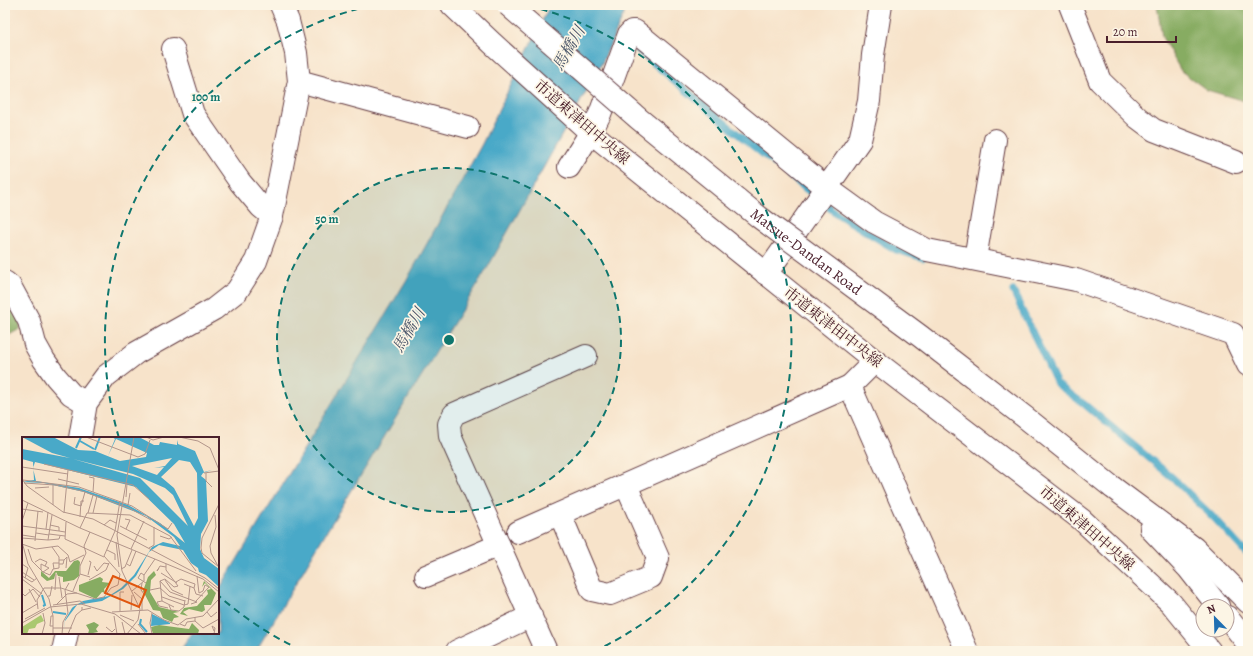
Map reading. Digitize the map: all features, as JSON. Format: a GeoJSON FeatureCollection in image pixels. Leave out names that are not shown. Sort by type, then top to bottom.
{"type":"FeatureCollection","features":[{"type":"Feature","properties":{"kind":"main road"},"geometry":{"type":"LineString","coordinates":[[80,437],[86,403],[106,376],[136,354],[214,309],[237,291],[256,261],[272,216],[298,81],[296,53],[288,21],[281,5]]}},
{"type":"Feature","properties":{"kind":"main road","name":"市道東津田中央線"},"geometry":{"type":"LineString","coordinates":[[452,5],[590,131],[875,361],[1082,520],[1171,603],[1210,651]]}},
{"type":"Feature","properties":{"kind":"main road","name":"Matsue-Dandan Road"},"geometry":{"type":"LineString","coordinates":[[508,5],[639,120],[759,217],[926,341],[1112,487]]}},
{"type":"Feature","properties":{"kind":"main road"},"geometry":{"type":"LineString","coordinates":[[766,274],[860,140],[869,101],[881,5]]}},
{"type":"Feature","properties":{"kind":"main road"},"geometry":{"type":"LineString","coordinates":[[1070,5],[1100,81],[1138,118],[1154,130],[1236,162]]}},
{"type":"Feature","properties":{"kind":"main road"},"geometry":{"type":"LineString","coordinates":[[569,167],[600,114],[629,34],[632,31],[635,31],[827,188],[874,222],[927,250],[1076,280],[1234,334],[1248,365]]}},
{"type":"Feature","properties":{"kind":"main road"},"geometry":{"type":"LineString","coordinates":[[173,49],[192,114],[240,182],[261,207],[272,216]]}},
{"type":"Feature","properties":{"kind":"main road"},"geometry":{"type":"LineString","coordinates":[[298,81],[468,127]]}},
{"type":"Feature","properties":{"kind":"main road"},"geometry":{"type":"LineString","coordinates":[[976,259],[995,140]]}},
{"type":"Feature","properties":{"kind":"main road"},"geometry":{"type":"LineString","coordinates":[[5,282],[10,286],[29,321],[36,344],[56,377],[71,394],[86,403]]}},
{"type":"Feature","properties":{"kind":"main road"},"geometry":{"type":"LineString","coordinates":[[546,651],[450,436],[449,428],[451,418],[454,414],[586,356]]}},
{"type":"Feature","properties":{"kind":"main road"},"geometry":{"type":"LineString","coordinates":[[518,532],[850,386],[875,361]]}},
{"type":"Feature","properties":{"kind":"main road"},"geometry":{"type":"LineString","coordinates":[[850,386],[967,651]]}},
{"type":"Feature","properties":{"kind":"main road"},"geometry":{"type":"LineString","coordinates":[[560,514],[592,590],[610,594],[651,577],[658,558],[626,485]]}},
{"type":"Feature","properties":{"kind":"main road"},"geometry":{"type":"LineString","coordinates":[[1112,487],[1189,569],[1212,598]]}},
{"type":"Feature","properties":{"kind":"main road"},"geometry":{"type":"LineString","coordinates":[[1112,487],[1194,548],[1248,602]]}},
{"type":"Feature","properties":{"kind":"main road"},"geometry":{"type":"LineString","coordinates":[[426,576],[499,545]]}},
{"type":"Feature","properties":{"kind":"main road"},"geometry":{"type":"LineString","coordinates":[[1189,569],[1207,598]]}},
{"type":"Feature","properties":{"kind":"main road"},"geometry":{"type":"LineString","coordinates":[[457,651],[531,616]]}},
{"type":"Feature","properties":{"kind":"main road"},"geometry":{"type":"LineString","coordinates":[[1235,627],[1248,644]]}},
{"type":"Feature","properties":{"kind":"main road"},"geometry":{"type":"LineString","coordinates":[[63,651],[66,634]]}},
{"type":"Feature","properties":{"kind":"main road"},"geometry":{"type":"LineString","coordinates":[[1233,638],[1241,651]]}},
{"type":"Feature","properties":{"kind":"green space"},"geometry":{"type":"Polygon","coordinates":[[[1157,5],[1248,5],[1248,102],[1207,90],[1181,71],[1162,37],[1157,5]]]}},
{"type":"Feature","properties":{"kind":"green space"},"geometry":{"type":"Polygon","coordinates":[[[5,292],[20,313],[20,329],[9,335],[5,354],[5,292]]]}},
{"type":"Feature","properties":{"kind":"water","name":"馬橋川"},"geometry":{"type":"Polygon","coordinates":[[[550,5],[628,5],[602,63],[488,267],[322,539],[256,651],[180,651],[191,634],[219,634],[219,589],[409,276],[482,144],[550,5]]]}},
{"type":"Feature","properties":{"kind":"waterway"},"geometry":{"type":"LineString","coordinates":[[638,50],[738,134],[837,214],[896,250],[923,258]]}},
{"type":"Feature","properties":{"kind":"waterway"},"geometry":{"type":"LineString","coordinates":[[1013,291],[1057,384],[1084,404],[1173,478],[1214,518],[1248,555]]}}]}
